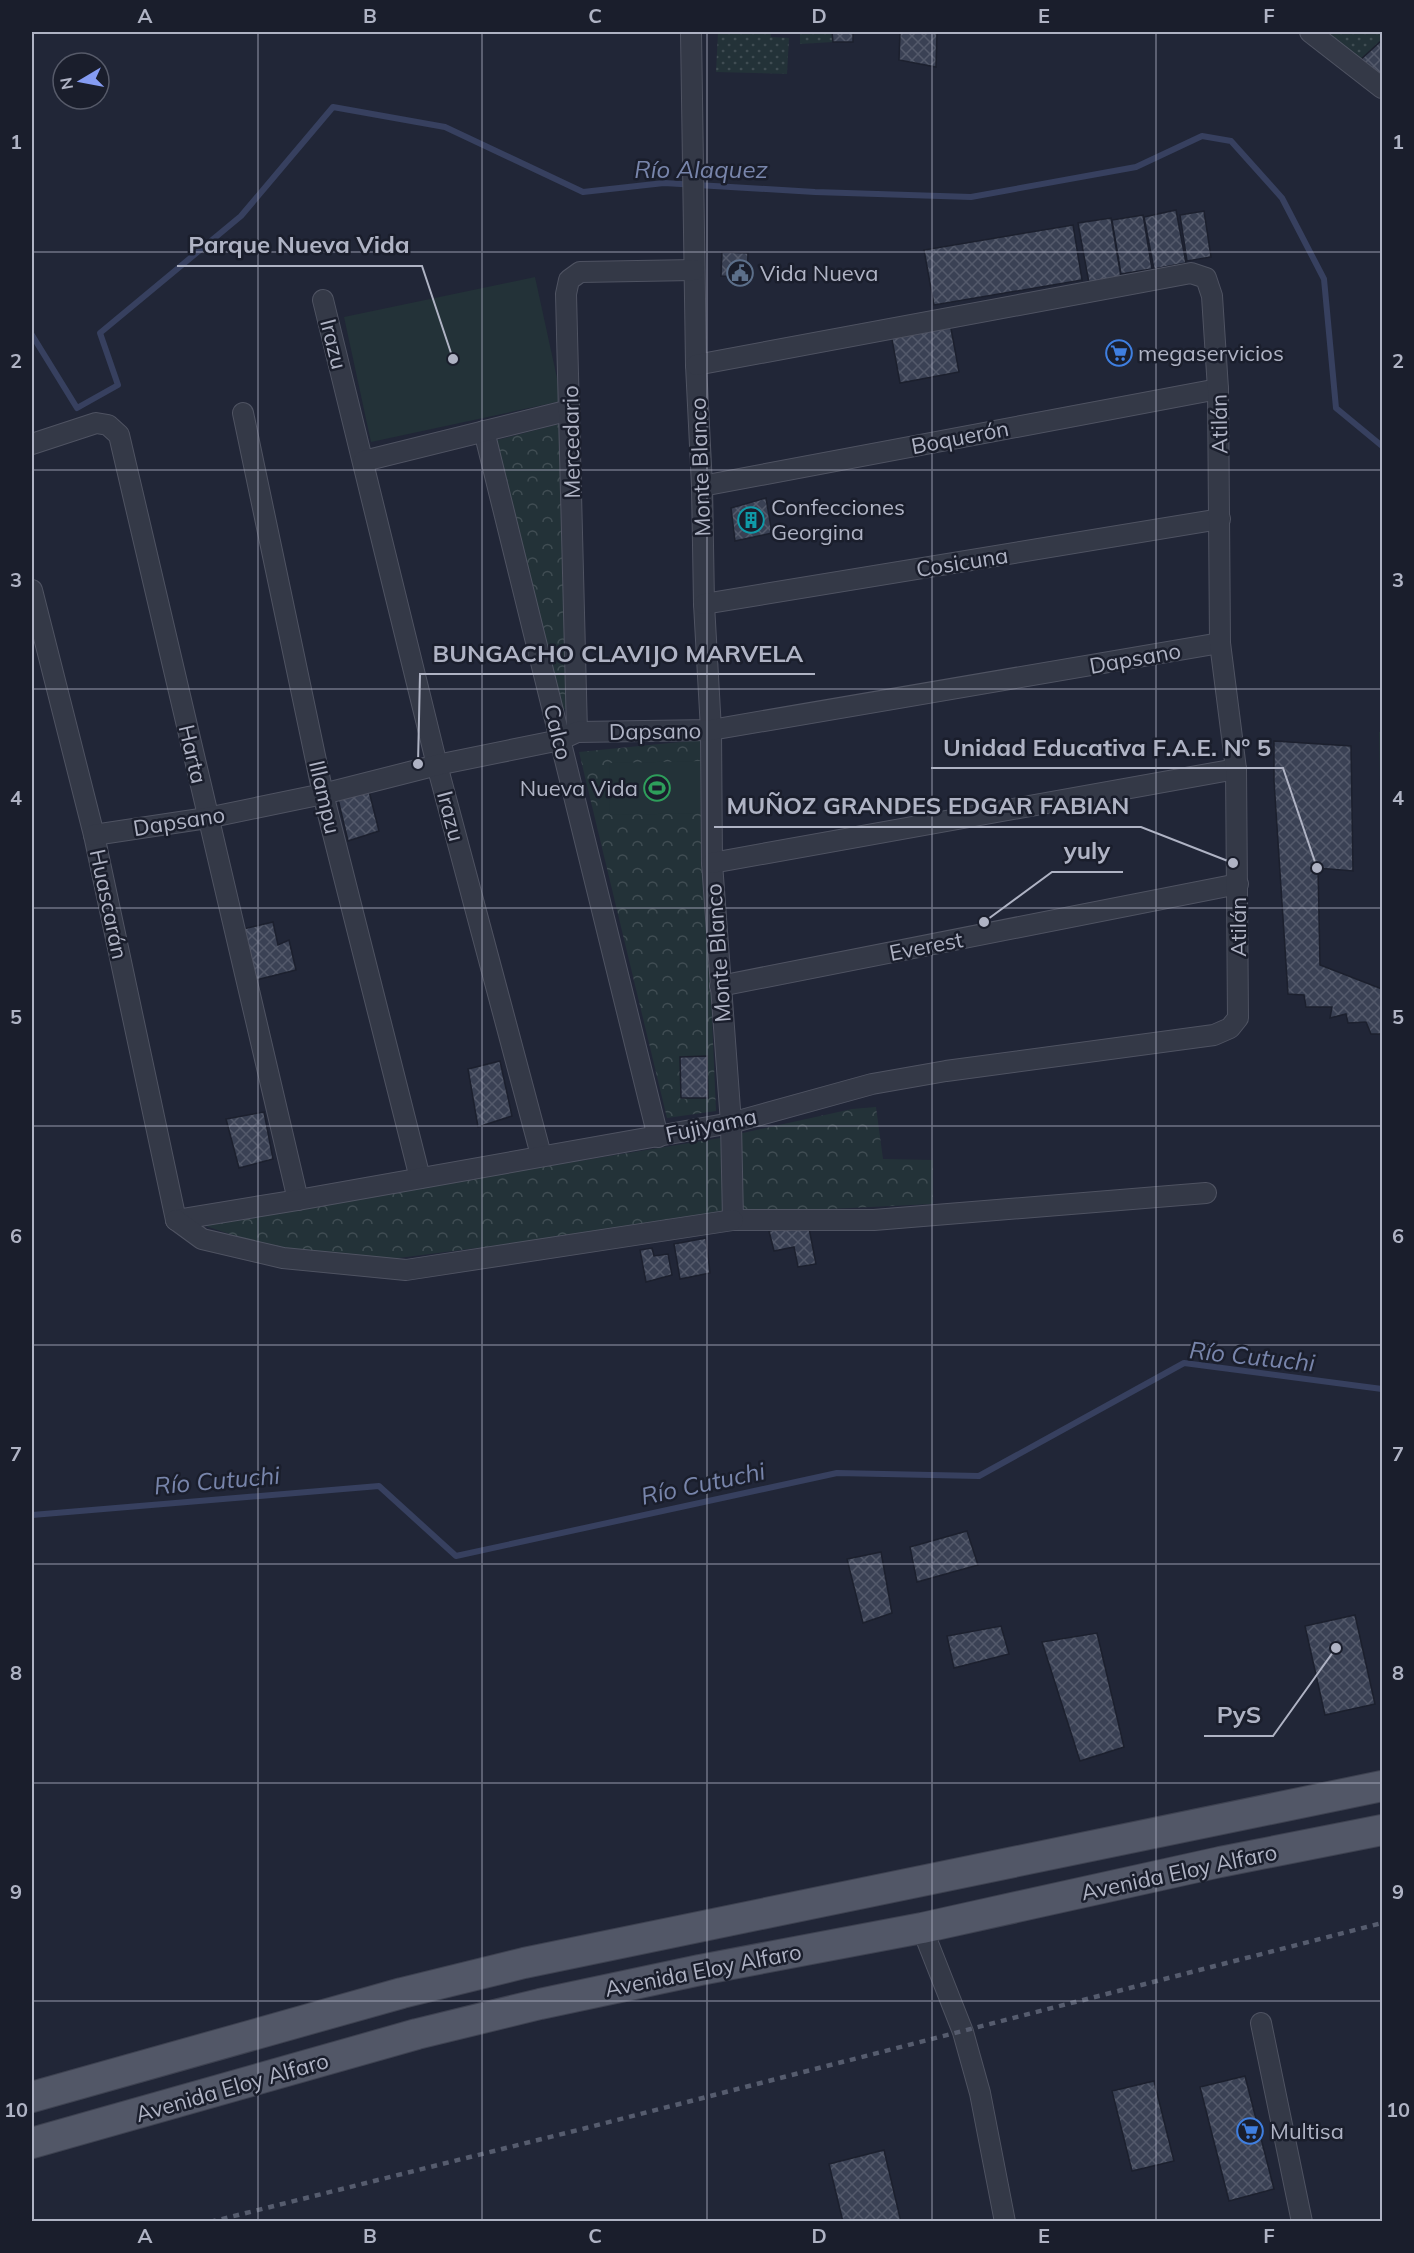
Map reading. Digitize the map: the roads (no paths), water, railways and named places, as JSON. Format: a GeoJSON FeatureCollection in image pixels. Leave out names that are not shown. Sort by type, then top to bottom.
{"type":"FeatureCollection","features":[{"type":"Feature","properties":{"kind":"main road","name":"Avenida Eloy Alfaro"},"geometry":{"type":"LineString","coordinates":[[32,2097],[402,1993],[524,1963],[1383,1786]]}},
{"type":"Feature","properties":{"kind":"main road","name":"Avenida Eloy Alfaro"},"geometry":{"type":"LineString","coordinates":[[32,2143],[417,2034],[540,2004],[700,1970],[922,1928],[1220,1862],[1383,1830]]}},
{"type":"Feature","properties":{"kind":"street","name":"Monte Blanco"},"geometry":{"type":"LineString","coordinates":[[691,32],[696,365],[702,486],[704,604],[711,730],[712,863],[730,1123],[733,1220]]}},
{"type":"Feature","properties":{"kind":"street"},"geometry":{"type":"LineString","coordinates":[[1310,32],[1383,88]]}},
{"type":"Feature","properties":{"kind":"street","name":"Mercedario"},"geometry":{"type":"LineString","coordinates":[[569,736],[570,410],[566,294],[569,280],[580,272],[694,270]]}},
{"type":"Feature","properties":{"kind":"street","name":"Atilán"},"geometry":{"type":"LineString","coordinates":[[696,365],[1191,273],[1206,278],[1212,296],[1218,389],[1220,643],[1236,769],[1238,1018]]}},
{"type":"Feature","properties":{"kind":"street","name":"Irazu"},"geometry":{"type":"LineString","coordinates":[[323,300],[437,765],[541,1155]]}},
{"type":"Feature","properties":{"kind":"street","name":"Boquerón"},"geometry":{"type":"LineString","coordinates":[[702,486],[1218,389]]}},
{"type":"Feature","properties":{"kind":"street"},"geometry":{"type":"LineString","coordinates":[[363,461],[570,410]]}},
{"type":"Feature","properties":{"kind":"street","name":"Illampu"},"geometry":{"type":"LineString","coordinates":[[243,413],[323,794],[420,1178]]}},
{"type":"Feature","properties":{"kind":"street","name":"Harta"},"geometry":{"type":"LineString","coordinates":[[32,444],[96,423],[108,425],[119,435],[298,1200]]}},
{"type":"Feature","properties":{"kind":"street","name":"Calco"},"geometry":{"type":"LineString","coordinates":[[484,431],[569,736],[658,1137]]}},
{"type":"Feature","properties":{"kind":"street","name":"Cosicuna"},"geometry":{"type":"LineString","coordinates":[[704,604],[1220,519]]}},
{"type":"Feature","properties":{"kind":"street","name":"Huascarán"},"geometry":{"type":"LineString","coordinates":[[32,590],[94,835],[176,1220]]}},
{"type":"Feature","properties":{"kind":"street","name":"Dapsano"},"geometry":{"type":"LineString","coordinates":[[94,835],[207,818],[323,794],[437,765],[569,736],[711,730],[1220,643]]}},
{"type":"Feature","properties":{"kind":"street"},"geometry":{"type":"LineString","coordinates":[[712,863],[1236,769]]}},
{"type":"Feature","properties":{"kind":"street","name":"Everest"},"geometry":{"type":"LineString","coordinates":[[720,986],[1238,884]]}},
{"type":"Feature","properties":{"kind":"street","name":"Fujiyama"},"geometry":{"type":"LineString","coordinates":[[176,1220],[730,1123],[872,1084],[946,1071],[1214,1035],[1230,1028],[1238,1018]]}},
{"type":"Feature","properties":{"kind":"street"},"geometry":{"type":"LineString","coordinates":[[176,1220],[202,1239],[283,1258],[406,1270],[733,1220],[874,1220],[1206,1193]]}},
{"type":"Feature","properties":{"kind":"street"},"geometry":{"type":"LineString","coordinates":[[922,1928],[963,2032],[980,2093],[1005,2222]]}},
{"type":"Feature","properties":{"kind":"street"},"geometry":{"type":"LineString","coordinates":[[1261,2023],[1302,2222]]}},
{"type":"Feature","properties":{"kind":"waterway","name":"Río Alaquez"},"geometry":{"type":"LineString","coordinates":[[32,335],[77,408],[118,385],[100,333],[241,216],[333,107],[445,127],[583,192],[664,183],[815,192],[971,197],[1136,167],[1202,136],[1231,141],[1282,198],[1324,279],[1336,408],[1382,446]]}},
{"type":"Feature","properties":{"kind":"waterway","name":"Río Cutuchi"},"geometry":{"type":"LineString","coordinates":[[32,1515],[379,1486],[456,1556],[837,1473],[979,1476],[1184,1363],[1382,1389]]}},
{"type":"Feature","properties":{"kind":"railway"},"geometry":{"type":"LineString","coordinates":[[210,2222],[586,2128],[1382,1923]]}},
{"type":"Feature","properties":{"kind":"place","name":"Vida Nueva"},"geometry":{"type":"Point","coordinates":[740,273]}},
{"type":"Feature","properties":{"kind":"place","name":"megaservicios"},"geometry":{"type":"Point","coordinates":[1119,353]}},
{"type":"Feature","properties":{"kind":"place","name":"Parque Nueva Vida"},"geometry":{"type":"Point","coordinates":[453,359]}},
{"type":"Feature","properties":{"kind":"place","name":"Confecciones Georgina"},"geometry":{"type":"Point","coordinates":[751,520]}},
{"type":"Feature","properties":{"kind":"place","name":"BUNGACHO CLAVIJO MARVELA"},"geometry":{"type":"Point","coordinates":[418,764]}},
{"type":"Feature","properties":{"kind":"place","name":"Nueva Vida"},"geometry":{"type":"Point","coordinates":[657,788]}},
{"type":"Feature","properties":{"kind":"place","name":"MUÑOZ GRANDES EDGAR FABIAN"},"geometry":{"type":"Point","coordinates":[1233,863]}},
{"type":"Feature","properties":{"kind":"place","name":"Unidad Educativa F.A.E. Nº 5"},"geometry":{"type":"Point","coordinates":[1317,868]}},
{"type":"Feature","properties":{"kind":"place","name":"yuly"},"geometry":{"type":"Point","coordinates":[984,922]}},
{"type":"Feature","properties":{"kind":"place","name":"PyS"},"geometry":{"type":"Point","coordinates":[1336,1648]}},
{"type":"Feature","properties":{"kind":"place","name":"Multisa"},"geometry":{"type":"Point","coordinates":[1250,2131]}}]}
